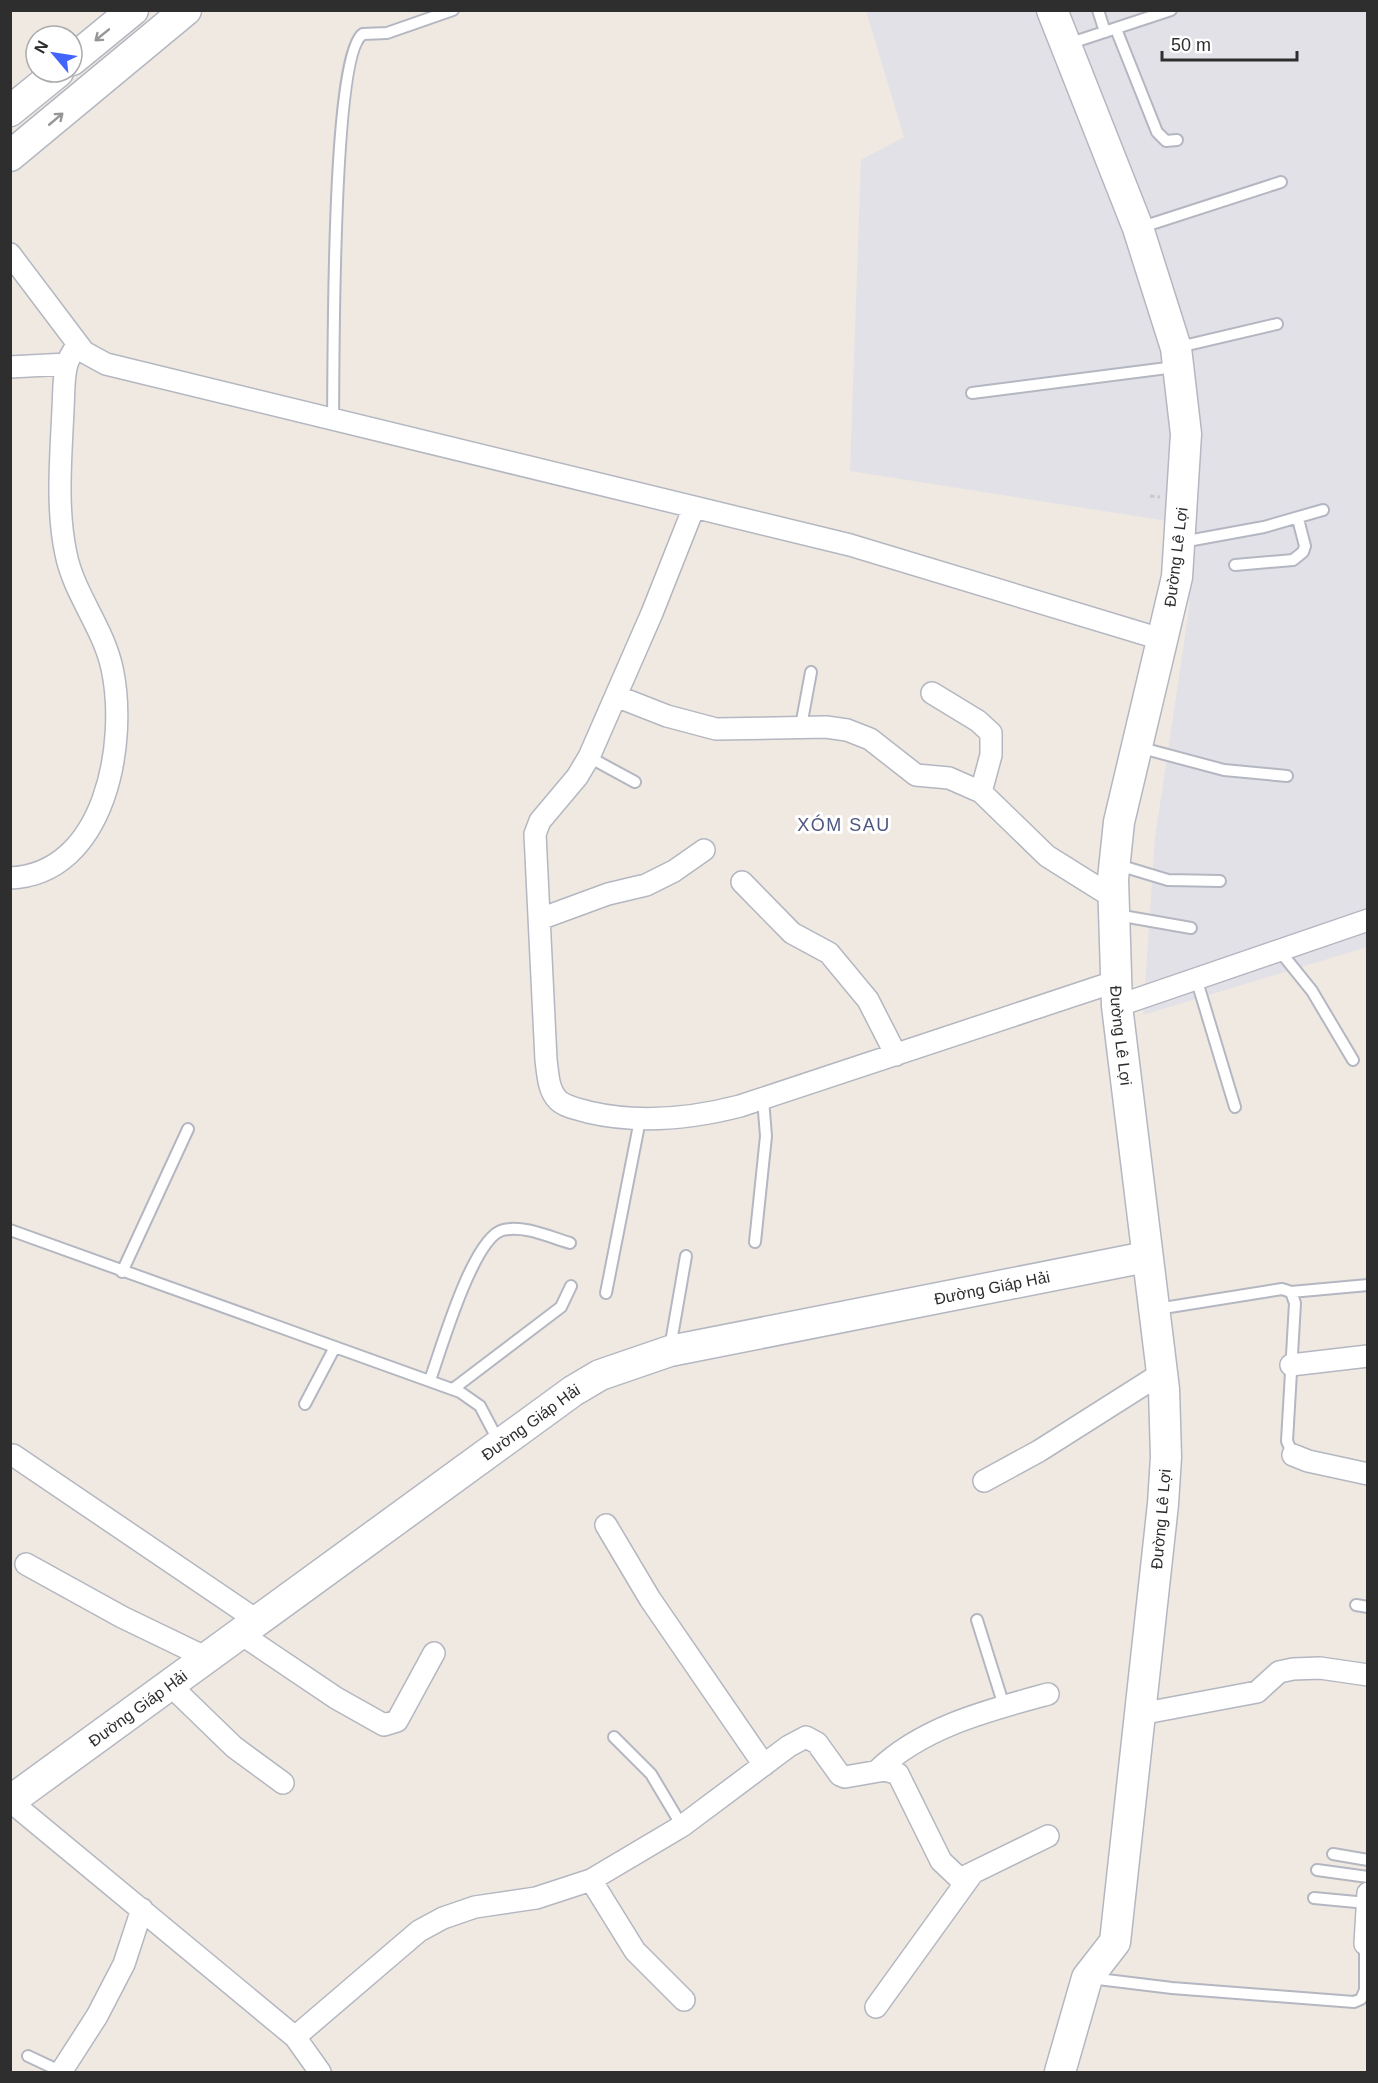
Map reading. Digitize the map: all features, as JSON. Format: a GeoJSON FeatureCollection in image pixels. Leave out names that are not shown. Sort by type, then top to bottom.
{"type":"FeatureCollection","features":[{"type":"Feature","properties":{"kind":"main road"},"geometry":{"type":"LineString","coordinates":[[84,50],[133,10]]}},
{"type":"Feature","properties":{"kind":"main road"},"geometry":{"type":"LineString","coordinates":[[10,156],[186,10]]}},
{"type":"Feature","properties":{"kind":"main road","name":"Đường Lê Lợi"},"geometry":{"type":"LineString","coordinates":[[1052,10],[1138,228],[1177,358],[1186,434],[1177,577],[1164,640],[1119,822],[1114,906],[1118,993],[1146,1257],[1162,1373],[1166,1469],[1115,1942],[1087,1978],[1060,2073]]}},
{"type":"Feature","properties":{"kind":"main road"},"geometry":{"type":"LineString","coordinates":[[10,111],[43,84]]}},
{"type":"Feature","properties":{"kind":"main road","name":"Đường Giáp Hải"},"geometry":{"type":"LineString","coordinates":[[10,1801],[501,1446],[573,1390],[600,1375],[670,1351],[1146,1257]]}},
{"type":"Feature","properties":{"kind":"street"},"geometry":{"type":"LineString","coordinates":[[10,254],[78,344],[90,357],[106,364],[850,544],[1164,640]]}},
{"type":"Feature","properties":{"kind":"street"},"geometry":{"type":"LineString","coordinates":[[10,878],[42,873],[61,862],[76,849],[90,831],[107,784],[116,723],[112,666],[93,614],[74,579],[66,555],[61,516],[67,364],[78,344]]}},
{"type":"Feature","properties":{"kind":"street"},"geometry":{"type":"LineString","coordinates":[[10,367],[67,364]]}},
{"type":"Feature","properties":{"kind":"street"},"geometry":{"type":"LineString","coordinates":[[694,507],[589,757],[577,777],[537,827],[535,842],[546,1060],[551,1089],[559,1101],[573,1108],[640,1120],[698,1116],[763,1099],[896,1054],[1118,993],[1196,978],[1368,920]]}},
{"type":"Feature","properties":{"kind":"street"},"geometry":{"type":"LineString","coordinates":[[932,693],[978,721],[991,733],[991,755],[981,792]]}},
{"type":"Feature","properties":{"kind":"street"},"geometry":{"type":"LineString","coordinates":[[616,696],[667,717],[716,729],[801,726],[847,730],[870,739],[916,775],[949,778],[981,792],[1047,856],[1114,906]]}},
{"type":"Feature","properties":{"kind":"street"},"geometry":{"type":"LineString","coordinates":[[540,919],[608,894],[646,885],[674,871],[704,850]]}},
{"type":"Feature","properties":{"kind":"street"},"geometry":{"type":"LineString","coordinates":[[742,882],[792,933],[829,953],[868,1000],[896,1054]]}},
{"type":"Feature","properties":{"kind":"street"},"geometry":{"type":"LineString","coordinates":[[1291,1365],[1368,1356]]}},
{"type":"Feature","properties":{"kind":"street"},"geometry":{"type":"LineString","coordinates":[[984,1481],[1039,1451],[1162,1373]]}},
{"type":"Feature","properties":{"kind":"street"},"geometry":{"type":"LineString","coordinates":[[14,1455],[249,1628],[336,1698],[384,1725],[397,1721],[434,1653]]}},
{"type":"Feature","properties":{"kind":"street"},"geometry":{"type":"LineString","coordinates":[[1293,1455],[1308,1461],[1368,1474]]}},
{"type":"Feature","properties":{"kind":"street"},"geometry":{"type":"LineString","coordinates":[[606,1525],[650,1599],[764,1765]]}},
{"type":"Feature","properties":{"kind":"street"},"geometry":{"type":"LineString","coordinates":[[26,1564],[122,1617],[207,1658]]}},
{"type":"Feature","properties":{"kind":"street"},"geometry":{"type":"LineString","coordinates":[[1140,1714],[1257,1692],[1278,1672],[1293,1669],[1320,1668],[1368,1675]]}},
{"type":"Feature","properties":{"kind":"street"},"geometry":{"type":"LineString","coordinates":[[170,1685],[234,1747],[283,1783]]}},
{"type":"Feature","properties":{"kind":"street"},"geometry":{"type":"LineString","coordinates":[[878,1771],[889,1759],[926,1736],[1004,1706],[1048,1694]]}},
{"type":"Feature","properties":{"kind":"street"},"geometry":{"type":"LineString","coordinates":[[295,2037],[419,1930],[443,1918],[475,1907],[536,1898],[591,1880],[682,1827],[764,1765],[806,1737],[817,1743],[840,1775],[845,1777],[891,1771],[903,1780],[933,1846],[950,1872],[960,1879],[1048,1836]]}},
{"type":"Feature","properties":{"kind":"street"},"geometry":{"type":"LineString","coordinates":[[10,1801],[295,2037],[321,2073]]}},
{"type":"Feature","properties":{"kind":"street"},"geometry":{"type":"LineString","coordinates":[[876,2007],[972,1874]]}},
{"type":"Feature","properties":{"kind":"street"},"geometry":{"type":"LineString","coordinates":[[591,1880],[635,1951],[684,2000]]}},
{"type":"Feature","properties":{"kind":"street"},"geometry":{"type":"LineString","coordinates":[[1366,1933],[1368,1893]]}},
{"type":"Feature","properties":{"kind":"street"},"geometry":{"type":"LineString","coordinates":[[62,2072],[97,2016],[124,1964],[142,1909]]}},
{"type":"Feature","properties":{"kind":"lane"},"geometry":{"type":"LineString","coordinates":[[333,418],[338,169],[343,109],[351,55],[356,41],[363,34],[387,33],[453,10]]}},
{"type":"Feature","properties":{"kind":"lane"},"geometry":{"type":"LineString","coordinates":[[1098,10],[1110,30],[1156,132],[1166,141],[1177,140]]}},
{"type":"Feature","properties":{"kind":"lane"},"geometry":{"type":"LineString","coordinates":[[1065,45],[1171,10]]}},
{"type":"Feature","properties":{"kind":"lane"},"geometry":{"type":"LineString","coordinates":[[1138,228],[1281,182]]}},
{"type":"Feature","properties":{"kind":"lane"},"geometry":{"type":"LineString","coordinates":[[972,393],[1177,358],[1277,324]]}},
{"type":"Feature","properties":{"kind":"lane"},"geometry":{"type":"LineString","coordinates":[[1179,543],[1298,519],[1323,510]]}},
{"type":"Feature","properties":{"kind":"lane"},"geometry":{"type":"LineString","coordinates":[[1235,565],[1293,560],[1299,557],[1305,546],[1298,519]]}},
{"type":"Feature","properties":{"kind":"lane"},"geometry":{"type":"LineString","coordinates":[[801,726],[811,672]]}},
{"type":"Feature","properties":{"kind":"lane"},"geometry":{"type":"LineString","coordinates":[[1138,747],[1224,770],[1287,776]]}},
{"type":"Feature","properties":{"kind":"lane"},"geometry":{"type":"LineString","coordinates":[[589,757],[635,782]]}},
{"type":"Feature","properties":{"kind":"lane"},"geometry":{"type":"LineString","coordinates":[[1115,864],[1168,880],[1220,881]]}},
{"type":"Feature","properties":{"kind":"lane"},"geometry":{"type":"LineString","coordinates":[[1114,906],[1191,928]]}},
{"type":"Feature","properties":{"kind":"lane"},"geometry":{"type":"LineString","coordinates":[[1279,950],[1312,991],[1353,1060]]}},
{"type":"Feature","properties":{"kind":"lane"},"geometry":{"type":"LineString","coordinates":[[1196,978],[1235,1107]]}},
{"type":"Feature","properties":{"kind":"lane"},"geometry":{"type":"LineString","coordinates":[[755,1242],[766,1136],[763,1099]]}},
{"type":"Feature","properties":{"kind":"lane"},"geometry":{"type":"LineString","coordinates":[[606,1293],[640,1120]]}},
{"type":"Feature","properties":{"kind":"lane"},"geometry":{"type":"LineString","coordinates":[[122,1272],[188,1129]]}},
{"type":"Feature","properties":{"kind":"lane"},"geometry":{"type":"LineString","coordinates":[[430,1380],[457,1303],[481,1248],[489,1236],[501,1230],[517,1228],[570,1243]]}},
{"type":"Feature","properties":{"kind":"lane"},"geometry":{"type":"LineString","coordinates":[[10,1230],[453,1389],[480,1406],[501,1446]]}},
{"type":"Feature","properties":{"kind":"lane"},"geometry":{"type":"LineString","coordinates":[[670,1351],[686,1256]]}},
{"type":"Feature","properties":{"kind":"lane"},"geometry":{"type":"LineString","coordinates":[[453,1389],[561,1307],[572,1286]]}},
{"type":"Feature","properties":{"kind":"lane"},"geometry":{"type":"LineString","coordinates":[[1154,1310],[1282,1288],[1291,1292],[1368,1286]]}},
{"type":"Feature","properties":{"kind":"lane"},"geometry":{"type":"LineString","coordinates":[[1291,1292],[1295,1303],[1287,1441],[1293,1455]]}},
{"type":"Feature","properties":{"kind":"lane"},"geometry":{"type":"LineString","coordinates":[[305,1404],[335,1347]]}},
{"type":"Feature","properties":{"kind":"lane"},"geometry":{"type":"LineString","coordinates":[[1356,1605],[1368,1607]]}},
{"type":"Feature","properties":{"kind":"lane"},"geometry":{"type":"LineString","coordinates":[[977,1620],[1004,1706]]}},
{"type":"Feature","properties":{"kind":"lane"},"geometry":{"type":"LineString","coordinates":[[614,1737],[651,1774],[682,1827]]}},
{"type":"Feature","properties":{"kind":"lane"},"geometry":{"type":"LineString","coordinates":[[1333,1854],[1368,1860]]}},
{"type":"Feature","properties":{"kind":"lane"},"geometry":{"type":"LineString","coordinates":[[1317,1870],[1368,1877]]}},
{"type":"Feature","properties":{"kind":"lane"},"geometry":{"type":"LineString","coordinates":[[1314,1898],[1367,1903]]}},
{"type":"Feature","properties":{"kind":"lane"},"geometry":{"type":"LineString","coordinates":[[1087,1978],[1172,1988],[1354,2002],[1361,1999],[1365,1990],[1366,1933]]}},
{"type":"Feature","properties":{"kind":"lane"},"geometry":{"type":"LineString","coordinates":[[28,2056],[62,2072]]}},
{"type":"Feature","properties":{"kind":"shaded area"},"geometry":{"type":"Polygon","coordinates":[[[866,11],[1367,11],[1367,947],[1143,1015],[1155,838],[1189,609],[1192,525],[850,471],[861,160],[904,137],[866,11]]]}},
{"type":"Feature","properties":{"kind":"district","name":"XÓM SAU"},"geometry":{"type":"Point","coordinates":[844,825]}}]}
